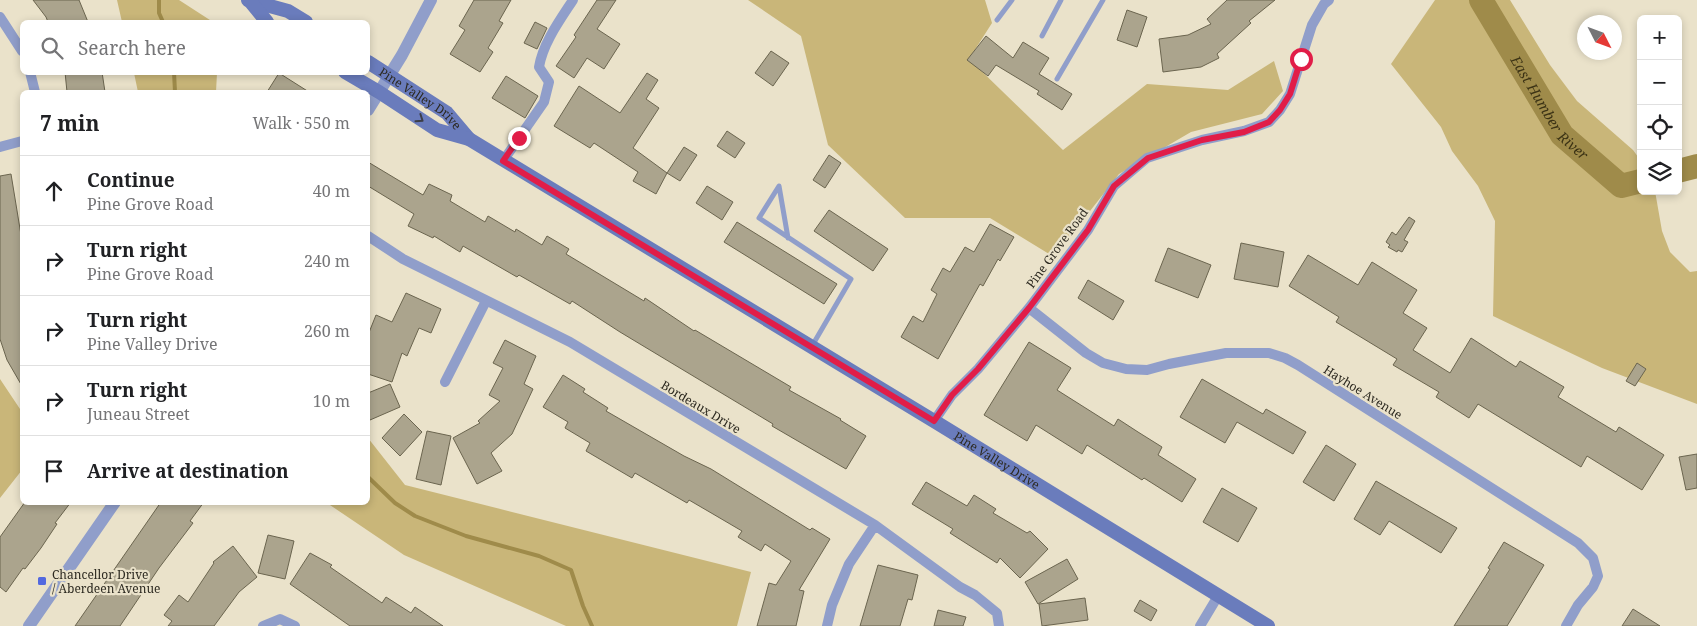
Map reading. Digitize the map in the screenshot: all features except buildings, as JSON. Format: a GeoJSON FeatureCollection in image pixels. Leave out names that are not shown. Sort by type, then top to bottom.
{"type":"FeatureCollection","features":[{"type":"Feature","properties":{"kind":"main road"},"geometry":{"type":"LineString","coordinates":[[249,1],[266,20]]}},
{"type":"Feature","properties":{"kind":"main road"},"geometry":{"type":"LineString","coordinates":[[249,1],[288,11],[303,20]]}},
{"type":"Feature","properties":{"kind":"main road","name":"Pine Valley Drive"},"geometry":{"type":"LineString","coordinates":[[370,63],[447,113],[469,139],[503,161],[811,346],[1268,626]]}},
{"type":"Feature","properties":{"kind":"main road","name":"Pine Valley Drive"},"geometry":{"type":"LineString","coordinates":[[351,75],[437,130],[469,139]]}},
{"type":"Feature","properties":{"kind":"street"},"geometry":{"type":"LineString","coordinates":[[370,107],[390,76],[431,0]]}},
{"type":"Feature","properties":{"kind":"street"},"geometry":{"type":"LineString","coordinates":[[503,161],[544,102],[549,82],[539,67],[540,58],[572,0]]}},
{"type":"Feature","properties":{"kind":"street","name":"Pine Grove Road"},"geometry":{"type":"LineString","coordinates":[[934,421],[952,395],[978,369],[1029,308],[1088,230],[1114,186],[1130,171],[1148,158],[1202,140],[1244,132],[1269,122],[1280,110],[1290,94],[1312,25],[1324,4],[1329,0]]}},
{"type":"Feature","properties":{"kind":"street"},"geometry":{"type":"LineString","coordinates":[[0,17],[20,48]]}},
{"type":"Feature","properties":{"kind":"street"},"geometry":{"type":"LineString","coordinates":[[31,75],[34,90]]}},
{"type":"Feature","properties":{"kind":"street"},"geometry":{"type":"LineString","coordinates":[[0,147],[20,142]]}},
{"type":"Feature","properties":{"kind":"street","name":"Bordeaux Drive"},"geometry":{"type":"LineString","coordinates":[[370,237],[403,259],[570,342],[876,525],[960,587],[989,605],[997,613],[999,626]]}},
{"type":"Feature","properties":{"kind":"street"},"geometry":{"type":"LineString","coordinates":[[445,382],[486,301]]}},
{"type":"Feature","properties":{"kind":"street","name":"Hayhoe Avenue"},"geometry":{"type":"LineString","coordinates":[[1029,308],[1086,353],[1102,363],[1126,369],[1147,370],[1226,353],[1269,353],[1298,365],[1578,543],[1593,558],[1598,576],[1593,587],[1578,605],[1566,626]]}},
{"type":"Feature","properties":{"kind":"street"},"geometry":{"type":"LineString","coordinates":[[29,626],[113,505]]}},
{"type":"Feature","properties":{"kind":"street"},"geometry":{"type":"LineString","coordinates":[[826,626],[832,605],[849,564],[876,525]]}},
{"type":"Feature","properties":{"kind":"street"},"geometry":{"type":"LineString","coordinates":[[1200,626],[1218,596]]}},
{"type":"Feature","properties":{"kind":"street"},"geometry":{"type":"LineString","coordinates":[[263,626],[280,619],[296,626]]}},
{"type":"Feature","properties":{"kind":"lane"},"geometry":{"type":"LineString","coordinates":[[997,20],[1012,0]]}},
{"type":"Feature","properties":{"kind":"lane"},"geometry":{"type":"LineString","coordinates":[[1042,36],[1060,0]]}},
{"type":"Feature","properties":{"kind":"lane"},"geometry":{"type":"LineString","coordinates":[[1057,79],[1104,0]]}},
{"type":"Feature","properties":{"kind":"lane"},"geometry":{"type":"LineString","coordinates":[[788,238],[779,186],[759,218],[788,238],[851,279],[811,346]]}},
{"type":"Feature","properties":{"kind":"shaded area"},"geometry":{"type":"Polygon","coordinates":[[[117,0],[179,0],[210,20],[122,20],[117,0]]]}},
{"type":"Feature","properties":{"kind":"shaded area"},"geometry":{"type":"Polygon","coordinates":[[[748,0],[985,0],[992,23],[969,59],[1063,150],[1147,84],[1228,90],[1274,61],[1283,91],[1262,114],[1191,132],[1119,174],[1054,257],[990,218],[905,218],[828,145],[801,36],[748,0]]]}},
{"type":"Feature","properties":{"kind":"shaded area"},"geometry":{"type":"Polygon","coordinates":[[[1435,0],[1510,0],[1550,65],[1577,101],[1637,156],[1637,195],[1656,195],[1662,231],[1670,252],[1690,272],[1697,271],[1697,404],[1602,368],[1493,316],[1495,221],[1478,186],[1452,151],[1441,127],[1391,64],[1435,0]]]}},
{"type":"Feature","properties":{"kind":"shaded area"},"geometry":{"type":"Polygon","coordinates":[[[134,75],[217,75],[216,90],[138,90],[134,75]]]}},
{"type":"Feature","properties":{"kind":"shaded area"},"geometry":{"type":"Polygon","coordinates":[[[0,379],[20,409],[20,473],[0,498],[0,379]]]}},
{"type":"Feature","properties":{"kind":"shaded area"},"geometry":{"type":"Polygon","coordinates":[[[370,441],[405,485],[751,572],[737,626],[566,626],[404,555],[330,505],[370,505],[370,441]]]}},
{"type":"Feature","properties":{"kind":"waterway"},"geometry":{"type":"LineString","coordinates":[[159,0],[159,13],[162,20]]}},
{"type":"Feature","properties":{"kind":"waterway","name":"East Humber River"},"geometry":{"type":"LineString","coordinates":[[1481,0],[1562,135],[1621,186],[1637,182]]}},
{"type":"Feature","properties":{"kind":"waterway"},"geometry":{"type":"LineString","coordinates":[[174,75],[175,90]]}},
{"type":"Feature","properties":{"kind":"waterway","name":"East Humber River"},"geometry":{"type":"LineString","coordinates":[[1682,170],[1697,166]]}},
{"type":"Feature","properties":{"kind":"waterway"},"geometry":{"type":"LineString","coordinates":[[370,479],[395,503],[415,516],[466,536],[539,556],[571,570],[592,626]]}},
{"type":"Feature","properties":{"kind":"place","name":"Chancellor Drive / Aberdeen Avenue"},"geometry":{"type":"Point","coordinates":[42,581]}},
{"type":"Feature","properties":{"kind":"route"},"geometry":{"type":"LineString","coordinates":[[519,138],[503,161],[934,421],[952,395],[978,369],[1029,308],[1088,230],[1114,186],[1148,158],[1202,140],[1244,132],[1269,122],[1280,110],[1290,94],[1301,59]]}}]}
